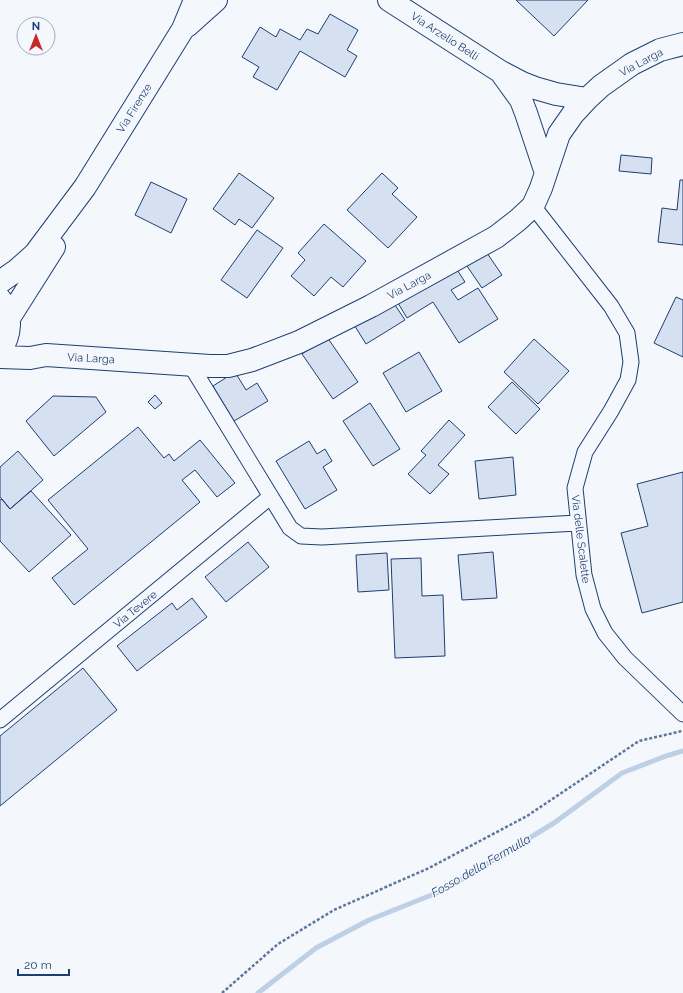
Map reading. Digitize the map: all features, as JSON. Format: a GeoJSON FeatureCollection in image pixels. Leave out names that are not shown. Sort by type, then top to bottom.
{"type":"FeatureCollection","features":[{"type":"Feature","properties":{"kind":"street","name":"Via Firenze"},"geometry":{"type":"LineString","coordinates":[[0,282],[17,270],[34,254],[85,187],[184,29],[195,0]]}},
{"type":"Feature","properties":{"kind":"street","name":"Via Firenze"},"geometry":{"type":"LineString","coordinates":[[184,29],[216,0]]}},
{"type":"Feature","properties":{"kind":"street","name":"Via Arzelio Belli"},"geometry":{"type":"LineString","coordinates":[[389,0],[501,72]]}},
{"type":"Feature","properties":{"kind":"street","name":"Via Larga"},"geometry":{"type":"LineString","coordinates":[[0,357],[30,358],[46,355],[210,366],[238,364],[277,352],[299,342],[371,306],[477,248],[496,237],[518,220],[533,206],[559,134],[573,114],[587,99],[601,86],[632,64],[660,50],[683,44]]}},
{"type":"Feature","properties":{"kind":"street"},"geometry":{"type":"LineString","coordinates":[[501,72],[535,88],[556,94],[587,99]]}},
{"type":"Feature","properties":{"kind":"street"},"geometry":{"type":"LineString","coordinates":[[501,72],[521,100],[546,173]]}},
{"type":"Feature","properties":{"kind":"street","name":"Via Firenze"},"geometry":{"type":"LineString","coordinates":[[4,326],[71,220],[85,187]]}},
{"type":"Feature","properties":{"kind":"street","name":"Via delle Scalette"},"geometry":{"type":"LineString","coordinates":[[533,206],[611,306],[627,333],[631,362],[628,380],[611,411],[585,452],[575,488],[584,575],[593,609],[605,633],[625,658],[683,714]]}},
{"type":"Feature","properties":{"kind":"street","name":"Via Larga"},"geometry":{"type":"LineString","coordinates":[[4,326],[46,355]]}},
{"type":"Feature","properties":{"kind":"street"},"geometry":{"type":"LineString","coordinates":[[190,364],[290,528],[301,536],[322,537],[578,523]]}},
{"type":"Feature","properties":{"kind":"street","name":"Via Tevere"},"geometry":{"type":"LineString","coordinates":[[0,720],[270,497]]}},
{"type":"Feature","properties":{"kind":"path"},"geometry":{"type":"LineString","coordinates":[[222,993],[278,944],[334,910],[429,868],[527,816],[639,741],[683,730]]}},
{"type":"Feature","properties":{"kind":"building"},"geometry":{"type":"Polygon","coordinates":[[[516,0],[588,0],[554,36],[516,0]]]}},
{"type":"Feature","properties":{"kind":"building"},"geometry":{"type":"Polygon","coordinates":[[[330,14],[358,30],[347,50],[357,56],[345,77],[300,51],[277,90],[253,77],[259,67],[242,57],[260,27],[276,37],[280,29],[300,40],[307,29],[318,34],[330,14]]]}},
{"type":"Feature","properties":{"kind":"building"},"geometry":{"type":"Polygon","coordinates":[[[621,155],[652,158],[651,174],[619,171],[621,155]]]}},
{"type":"Feature","properties":{"kind":"building"},"geometry":{"type":"Polygon","coordinates":[[[239,173],[274,198],[252,228],[239,219],[235,225],[213,209],[239,173]]]}},
{"type":"Feature","properties":{"kind":"building"},"geometry":{"type":"Polygon","coordinates":[[[382,173],[398,188],[392,194],[417,217],[388,248],[347,210],[382,173]]]}},
{"type":"Feature","properties":{"kind":"building"},"geometry":{"type":"Polygon","coordinates":[[[680,180],[683,180],[683,245],[658,242],[662,208],[677,210],[680,180]]]}},
{"type":"Feature","properties":{"kind":"building"},"geometry":{"type":"Polygon","coordinates":[[[151,182],[187,199],[171,233],[135,215],[151,182]]]}},
{"type":"Feature","properties":{"kind":"building"},"geometry":{"type":"Polygon","coordinates":[[[324,224],[366,261],[343,287],[331,277],[314,296],[291,276],[305,260],[298,253],[324,224]]]}},
{"type":"Feature","properties":{"kind":"building"},"geometry":{"type":"Polygon","coordinates":[[[257,230],[283,248],[247,298],[221,280],[257,230]]]}},
{"type":"Feature","properties":{"kind":"building"},"geometry":{"type":"Polygon","coordinates":[[[487,253],[502,275],[482,288],[467,266],[487,253]]]}},
{"type":"Feature","properties":{"kind":"building"},"geometry":{"type":"Polygon","coordinates":[[[452,262],[465,282],[451,290],[458,300],[478,288],[498,319],[459,343],[433,302],[407,318],[395,298],[452,262]]]}},
{"type":"Feature","properties":{"kind":"building"},"geometry":{"type":"Polygon","coordinates":[[[676,297],[683,300],[683,357],[654,343],[676,297]]]}},
{"type":"Feature","properties":{"kind":"building"},"geometry":{"type":"Polygon","coordinates":[[[391,299],[405,320],[366,344],[353,323],[391,299]]]}},
{"type":"Feature","properties":{"kind":"building"},"geometry":{"type":"Polygon","coordinates":[[[327,337],[358,382],[333,399],[302,354],[327,337]]]}},
{"type":"Feature","properties":{"kind":"building"},"geometry":{"type":"Polygon","coordinates":[[[534,339],[569,371],[538,404],[504,372],[534,339]]]}},
{"type":"Feature","properties":{"kind":"building"},"geometry":{"type":"Polygon","coordinates":[[[419,352],[442,391],[406,412],[383,373],[419,352]]]}},
{"type":"Feature","properties":{"kind":"building"},"geometry":{"type":"Polygon","coordinates":[[[235,372],[246,390],[257,383],[268,401],[234,421],[213,386],[235,372]]]}},
{"type":"Feature","properties":{"kind":"building"},"geometry":{"type":"Polygon","coordinates":[[[512,382],[540,409],[516,434],[488,407],[512,382]]]}},
{"type":"Feature","properties":{"kind":"building"},"geometry":{"type":"Polygon","coordinates":[[[155,395],[162,403],[155,409],[148,402],[155,395]]]}},
{"type":"Feature","properties":{"kind":"building"},"geometry":{"type":"Polygon","coordinates":[[[53,396],[96,397],[106,412],[54,456],[26,421],[53,396]]]}},
{"type":"Feature","properties":{"kind":"building"},"geometry":{"type":"Polygon","coordinates":[[[370,403],[400,449],[373,466],[343,421],[370,403]]]}},
{"type":"Feature","properties":{"kind":"building"},"geometry":{"type":"Polygon","coordinates":[[[449,420],[465,435],[438,465],[449,474],[430,494],[408,474],[426,455],[421,451],[449,420]]]}},
{"type":"Feature","properties":{"kind":"building"},"geometry":{"type":"Polygon","coordinates":[[[138,427],[164,458],[169,454],[174,461],[200,440],[235,483],[217,497],[195,470],[182,480],[200,502],[74,605],[52,578],[88,549],[48,500],[138,427]]]}},
{"type":"Feature","properties":{"kind":"building"},"geometry":{"type":"Polygon","coordinates":[[[309,441],[317,454],[325,449],[332,461],[323,467],[337,490],[305,509],[276,461],[309,441]]]}},
{"type":"Feature","properties":{"kind":"building"},"geometry":{"type":"Polygon","coordinates":[[[18,451],[43,480],[10,509],[0,497],[0,467],[18,451]]]}},
{"type":"Feature","properties":{"kind":"building"},"geometry":{"type":"Polygon","coordinates":[[[513,457],[516,495],[479,499],[475,461],[513,457]]]}},
{"type":"Feature","properties":{"kind":"building"},"geometry":{"type":"Polygon","coordinates":[[[683,472],[683,602],[642,613],[621,533],[648,526],[637,484],[683,472]]]}},
{"type":"Feature","properties":{"kind":"building"},"geometry":{"type":"Polygon","coordinates":[[[31,491],[71,535],[29,572],[0,541],[0,500],[2,499],[10,509],[31,491]]]}},
{"type":"Feature","properties":{"kind":"building"},"geometry":{"type":"Polygon","coordinates":[[[248,542],[269,567],[226,602],[205,577],[248,542]]]}},
{"type":"Feature","properties":{"kind":"building"},"geometry":{"type":"Polygon","coordinates":[[[493,552],[497,598],[462,600],[458,555],[493,552]]]}},
{"type":"Feature","properties":{"kind":"building"},"geometry":{"type":"Polygon","coordinates":[[[387,553],[389,590],[358,592],[356,555],[387,553]]]}},
{"type":"Feature","properties":{"kind":"building"},"geometry":{"type":"Polygon","coordinates":[[[421,558],[422,596],[443,595],[445,656],[395,658],[391,559],[421,558]]]}},
{"type":"Feature","properties":{"kind":"building"},"geometry":{"type":"Polygon","coordinates":[[[192,598],[207,617],[137,671],[117,646],[172,603],[177,610],[192,598]]]}},
{"type":"Feature","properties":{"kind":"building"},"geometry":{"type":"Polygon","coordinates":[[[83,668],[117,710],[0,806],[0,736],[83,668]]]}},
{"type":"Feature","properties":{"kind":"waterway","name":"Fosso della Fermulla"},"geometry":{"type":"LineString","coordinates":[[258,993],[316,948],[369,920],[444,890],[554,823],[622,773],[683,751]]}}]}
